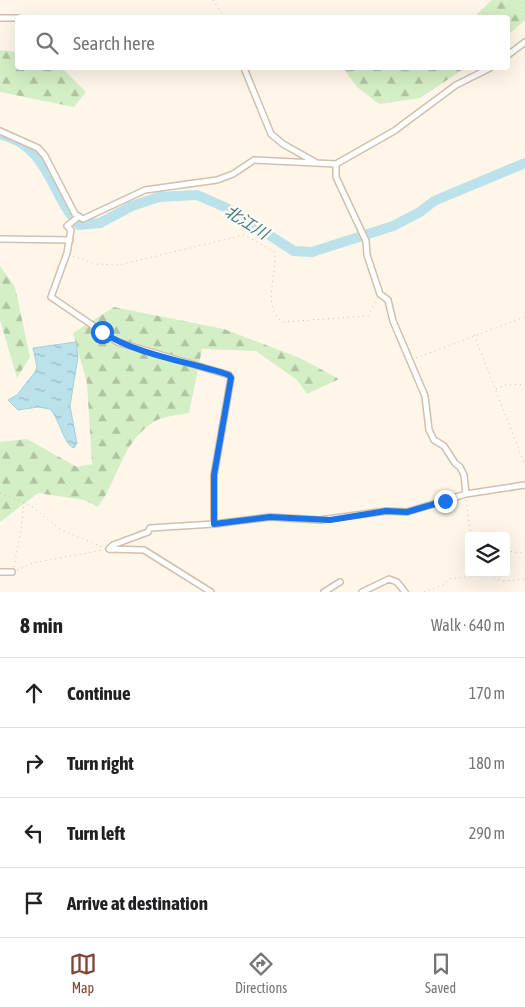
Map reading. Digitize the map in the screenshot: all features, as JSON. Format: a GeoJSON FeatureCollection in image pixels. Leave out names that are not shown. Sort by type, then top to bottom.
{"type":"FeatureCollection","features":[{"type":"Feature","properties":{"kind":"street"},"geometry":{"type":"LineString","coordinates":[[0,18],[15,18]]}},
{"type":"Feature","properties":{"kind":"street"},"geometry":{"type":"LineString","coordinates":[[510,53],[525,42]]}},
{"type":"Feature","properties":{"kind":"street"},"geometry":{"type":"LineString","coordinates":[[245,70],[271,134],[283,144],[316,162]]}},
{"type":"Feature","properties":{"kind":"street"},"geometry":{"type":"LineString","coordinates":[[0,131],[38,148],[45,156],[70,208],[78,217],[83,219],[89,218],[144,190],[217,180],[233,174],[254,160],[336,164],[394,131],[456,85],[486,70]]}},
{"type":"Feature","properties":{"kind":"street"},"geometry":{"type":"LineString","coordinates":[[336,164],[336,177],[366,241],[367,254],[380,294],[388,300],[393,321],[425,396],[429,430],[434,440],[444,446],[455,463],[460,467],[464,475],[466,494]]}},
{"type":"Feature","properties":{"kind":"street"},"geometry":{"type":"LineString","coordinates":[[78,217],[67,226],[71,230],[67,254],[51,297],[117,342],[202,366],[229,375],[231,378],[214,475],[214,524]]}},
{"type":"Feature","properties":{"kind":"street"},"geometry":{"type":"LineString","coordinates":[[0,239],[70,240]]}},
{"type":"Feature","properties":{"kind":"street"},"geometry":{"type":"LineString","coordinates":[[109,549],[114,545],[148,532],[150,528],[214,524],[270,517],[320,520],[386,511],[407,512],[466,494],[525,485]]}},
{"type":"Feature","properties":{"kind":"street"},"geometry":{"type":"LineString","coordinates":[[109,549],[144,550],[211,592]]}},
{"type":"Feature","properties":{"kind":"street"},"geometry":{"type":"LineString","coordinates":[[0,572],[12,572]]}},
{"type":"Feature","properties":{"kind":"street"},"geometry":{"type":"LineString","coordinates":[[362,592],[389,579],[397,582],[405,592]]}},
{"type":"Feature","properties":{"kind":"street"},"geometry":{"type":"LineString","coordinates":[[324,592],[340,582]]}},
{"type":"Feature","properties":{"kind":"path"},"geometry":{"type":"LineString","coordinates":[[213,0],[223,15]]}},
{"type":"Feature","properties":{"kind":"path"},"geometry":{"type":"LineString","coordinates":[[67,254],[96,264],[119,265],[233,237],[248,236],[274,251],[273,308],[278,318],[286,323],[368,316],[380,294]]}},
{"type":"Feature","properties":{"kind":"path"},"geometry":{"type":"LineString","coordinates":[[410,360],[525,317]]}},
{"type":"Feature","properties":{"kind":"path"},"geometry":{"type":"LineString","coordinates":[[474,335],[525,465]]}},
{"type":"Feature","properties":{"kind":"path"},"geometry":{"type":"LineString","coordinates":[[495,389],[508,384],[522,385]]}},
{"type":"Feature","properties":{"kind":"path"},"geometry":{"type":"LineString","coordinates":[[0,493],[24,501],[61,530],[109,549]]}},
{"type":"Feature","properties":{"kind":"path"},"geometry":{"type":"LineString","coordinates":[[466,494],[471,532]]}},
{"type":"Feature","properties":{"kind":"path"},"geometry":{"type":"LineString","coordinates":[[12,572],[21,530],[24,501]]}},
{"type":"Feature","properties":{"kind":"path"},"geometry":{"type":"LineString","coordinates":[[12,572],[33,563],[109,549]]}},
{"type":"Feature","properties":{"kind":"path"},"geometry":{"type":"LineString","coordinates":[[510,552],[525,554]]}},
{"type":"Feature","properties":{"kind":"path"},"geometry":{"type":"LineString","coordinates":[[424,592],[444,585],[448,579],[488,575],[503,582],[525,579]]}},
{"type":"Feature","properties":{"kind":"green space"},"geometry":{"type":"Polygon","coordinates":[[[492,0],[525,0],[525,20],[510,33],[510,15],[476,15],[492,0]]]}},
{"type":"Feature","properties":{"kind":"green space"},"geometry":{"type":"Polygon","coordinates":[[[0,50],[15,52],[15,70],[64,70],[86,92],[74,107],[0,92],[0,50]]]}},
{"type":"Feature","properties":{"kind":"green space"},"geometry":{"type":"Polygon","coordinates":[[[344,70],[462,70],[420,98],[379,104],[357,87],[344,70]]]}},
{"type":"Feature","properties":{"kind":"green space"},"geometry":{"type":"Polygon","coordinates":[[[0,266],[15,287],[30,357],[17,378],[0,320],[0,266]]]}},
{"type":"Feature","properties":{"kind":"green space"},"geometry":{"type":"Polygon","coordinates":[[[114,307],[224,329],[300,358],[339,379],[307,394],[297,380],[256,351],[202,349],[189,413],[159,419],[144,429],[128,450],[98,507],[84,500],[38,493],[0,522],[0,442],[27,439],[77,467],[92,464],[87,383],[73,333],[114,307]]]}},
{"type":"Feature","properties":{"kind":"water"},"geometry":{"type":"Polygon","coordinates":[[[76,342],[78,357],[70,406],[77,443],[74,448],[67,442],[50,409],[38,407],[18,410],[8,400],[17,395],[35,372],[37,367],[33,348],[76,342]]]}},
{"type":"Feature","properties":{"kind":"waterway","name":"北江川"},"geometry":{"type":"LineString","coordinates":[[0,134],[16,140],[29,149],[39,160],[69,213],[79,225],[100,223],[132,206],[159,197],[197,195],[227,208],[294,251],[312,252],[393,226],[420,212],[434,201],[525,163]]}},
{"type":"Feature","properties":{"kind":"route"},"geometry":{"type":"LineString","coordinates":[[102,332],[117,342],[202,366],[229,375],[231,378],[214,475],[214,524],[270,517],[330,520],[386,511],[407,512],[445,501]]}}]}
